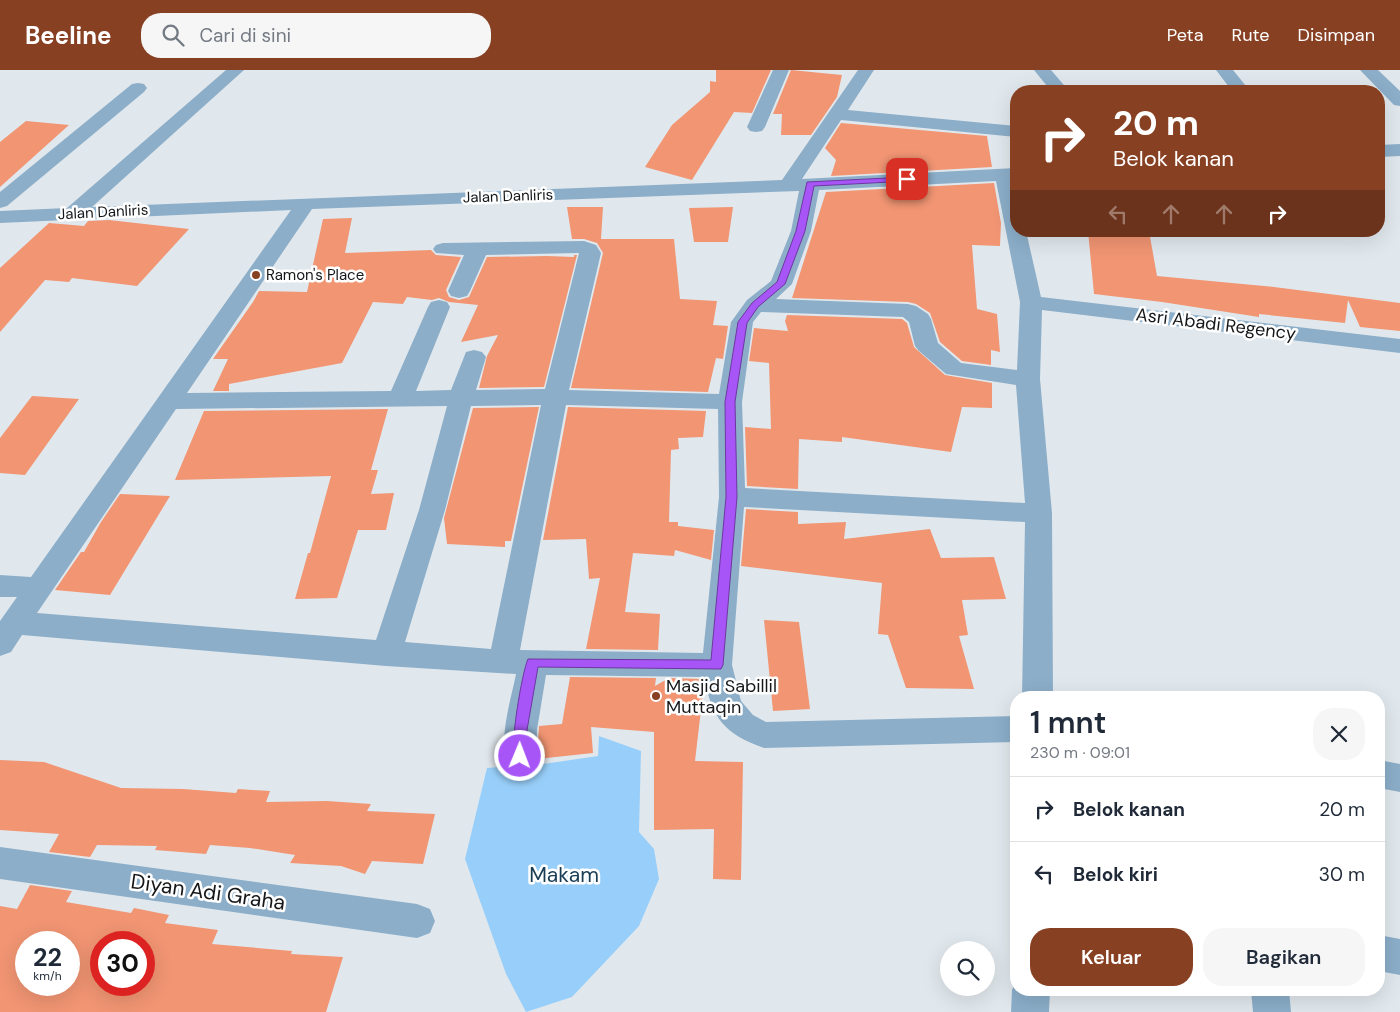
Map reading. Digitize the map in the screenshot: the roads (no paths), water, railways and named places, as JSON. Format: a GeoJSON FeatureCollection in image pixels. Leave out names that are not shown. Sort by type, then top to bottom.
{"type":"FeatureCollection","features":[{"type":"Feature","properties":{"kind":"street"},"geometry":{"type":"LineString","coordinates":[[72,214],[236,70]]}},
{"type":"Feature","properties":{"kind":"street"},"geometry":{"type":"LineString","coordinates":[[756,127],[781,70]]}},
{"type":"Feature","properties":{"kind":"street"},"geometry":{"type":"LineString","coordinates":[[866,70],[835,114],[799,184],[801,231],[781,284],[755,305],[742,322],[730,402],[732,497],[717,665],[723,697],[733,716],[745,726],[764,736],[1010,729]]}},
{"type":"Feature","properties":{"kind":"street"},"geometry":{"type":"LineString","coordinates":[[1042,70],[1055,85]]}},
{"type":"Feature","properties":{"kind":"street"},"geometry":{"type":"LineString","coordinates":[[1224,70],[1235,85]]}},
{"type":"Feature","properties":{"kind":"street"},"geometry":{"type":"LineString","coordinates":[[1368,70],[1383,85]]}},
{"type":"Feature","properties":{"kind":"street"},"geometry":{"type":"LineString","coordinates":[[1385,86],[1400,101]]}},
{"type":"Feature","properties":{"kind":"street"},"geometry":{"type":"LineString","coordinates":[[0,202],[138,88]]}},
{"type":"Feature","properties":{"kind":"street"},"geometry":{"type":"LineString","coordinates":[[835,114],[1010,131]]}},
{"type":"Feature","properties":{"kind":"street"},"geometry":{"type":"LineString","coordinates":[[1385,151],[1400,150]]}},
{"type":"Feature","properties":{"kind":"street","name":"Jalan Danliris"},"geometry":{"type":"LineString","coordinates":[[0,217],[1010,174]]}},
{"type":"Feature","properties":{"kind":"street"},"geometry":{"type":"LineString","coordinates":[[7,634],[306,203]]}},
{"type":"Feature","properties":{"kind":"street"},"geometry":{"type":"LineString","coordinates":[[1020,237],[1031,302],[1028,379],[1039,513],[1037,691]]}},
{"type":"Feature","properties":{"kind":"street"},"geometry":{"type":"LineString","coordinates":[[443,249],[584,247],[589,249],[590,253],[555,397],[518,662],[521,730],[520,756]]}},
{"type":"Feature","properties":{"kind":"street"},"geometry":{"type":"LineString","coordinates":[[459,291],[478,248]]}},
{"type":"Feature","properties":{"kind":"street","name":"Asri Abadi Regency"},"geometry":{"type":"LineString","coordinates":[[1031,302],[1400,346]]}},
{"type":"Feature","properties":{"kind":"street"},"geometry":{"type":"LineString","coordinates":[[755,305],[908,311],[920,319],[927,346],[954,369],[1028,379]]}},
{"type":"Feature","properties":{"kind":"street"},"geometry":{"type":"LineString","coordinates":[[400,398],[439,307]]}},
{"type":"Feature","properties":{"kind":"street"},"geometry":{"type":"LineString","coordinates":[[386,654],[432,510],[461,398],[474,358]]}},
{"type":"Feature","properties":{"kind":"street"},"geometry":{"type":"LineString","coordinates":[[169,401],[555,397],[730,402]]}},
{"type":"Feature","properties":{"kind":"street"},"geometry":{"type":"LineString","coordinates":[[732,497],[1039,513]]}},
{"type":"Feature","properties":{"kind":"street"},"geometry":{"type":"LineString","coordinates":[[0,586],[39,588]]}},
{"type":"Feature","properties":{"kind":"street"},"geometry":{"type":"LineString","coordinates":[[7,634],[518,662],[717,665]]}},
{"type":"Feature","properties":{"kind":"street"},"geometry":{"type":"LineString","coordinates":[[1385,775],[1400,778]]}},
{"type":"Feature","properties":{"kind":"street","name":"Diyan Adi Graha"},"geometry":{"type":"LineString","coordinates":[[0,862],[417,920]]}},
{"type":"Feature","properties":{"kind":"street"},"geometry":{"type":"LineString","coordinates":[[1385,954],[1400,956]]}},
{"type":"Feature","properties":{"kind":"street"},"geometry":{"type":"LineString","coordinates":[[1030,1012],[1031,996]]}},
{"type":"Feature","properties":{"kind":"street"},"geometry":{"type":"LineString","coordinates":[[1271,996],[1272,1012]]}},
{"type":"Feature","properties":{"kind":"place","name":"Ramon's Place"},"geometry":{"type":"Point","coordinates":[256,275]}},
{"type":"Feature","properties":{"kind":"place","name":"Masjid Sabillil Muttaqin"},"geometry":{"type":"Point","coordinates":[656,696]}},
{"type":"Feature","properties":{"kind":"park label","name":"Makam"},"geometry":{"type":"Point","coordinates":[564,875]}}]}
